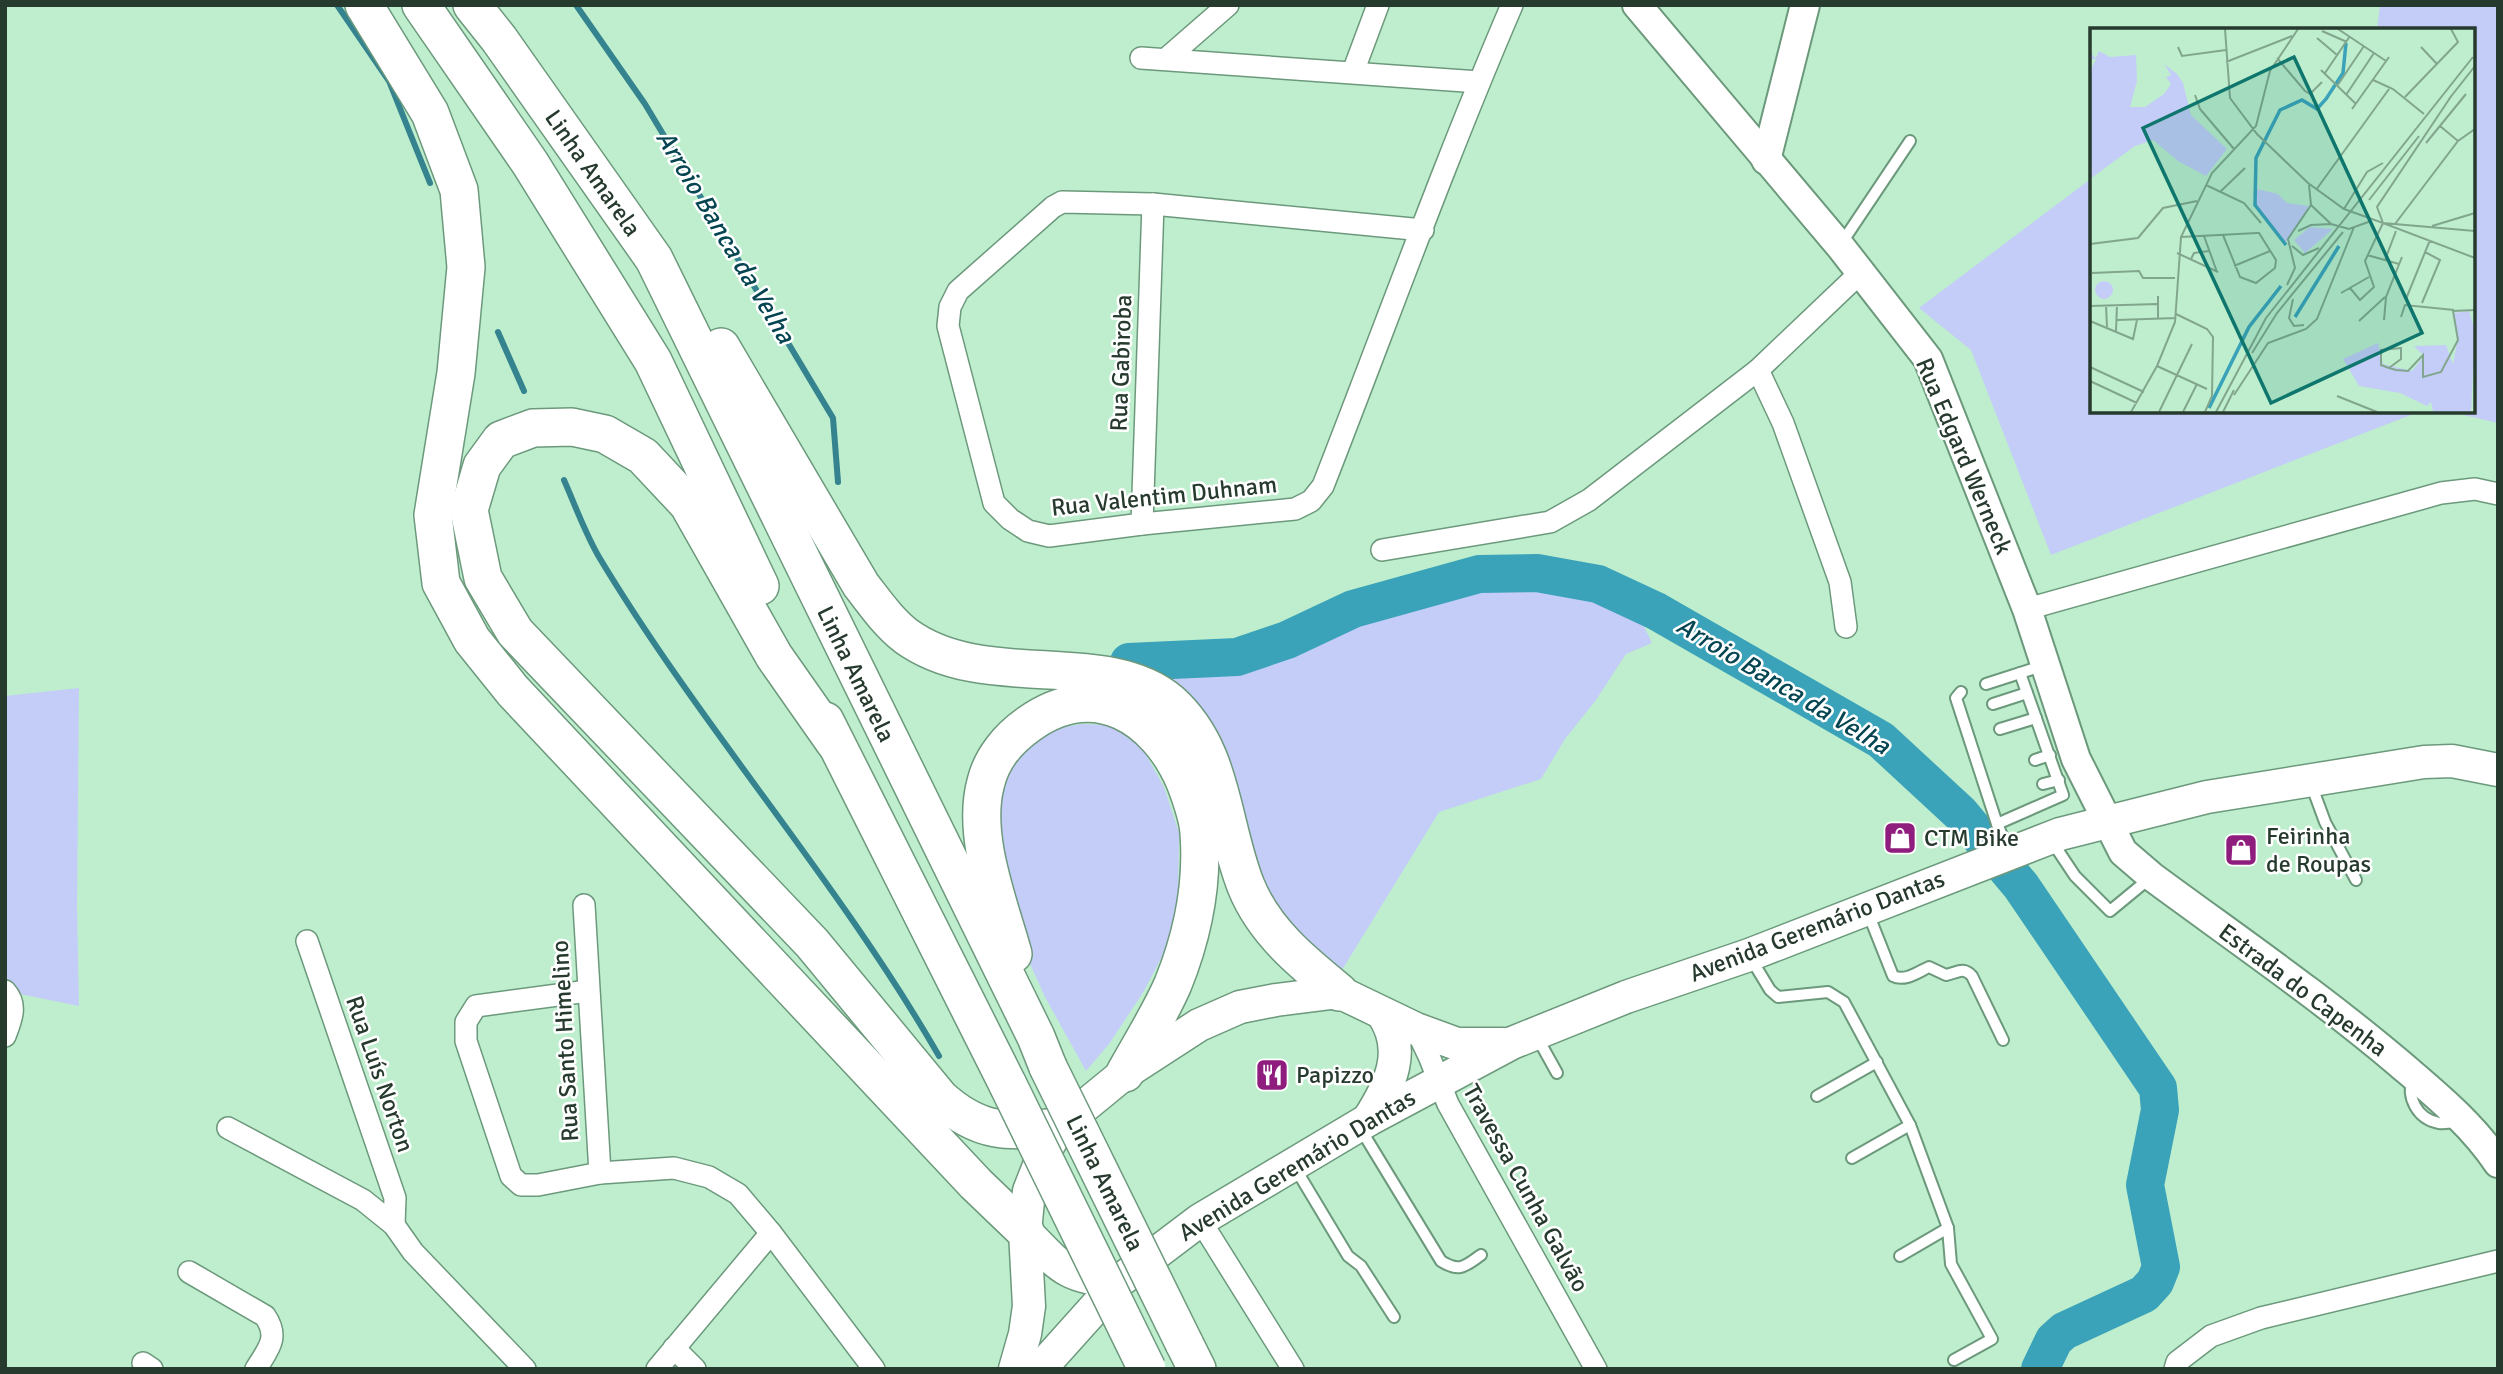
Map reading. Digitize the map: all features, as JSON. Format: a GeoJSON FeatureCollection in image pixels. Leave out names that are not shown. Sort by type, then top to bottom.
{"type":"FeatureCollection","features":[{"type":"Feature","properties":{"kind":"highway"},"geometry":{"type":"LineString","coordinates":[[365,5],[430,113],[459,190],[466,267],[456,373],[433,515],[441,583],[472,640],[513,691],[976,1184],[1026,1231]]}},
{"type":"Feature","properties":{"kind":"highway","name":"Linha Amarela"},"geometry":{"type":"LineString","coordinates":[[421,5],[530,163],[653,361],[835,743],[1008,1085],[1147,1369]]}},
{"type":"Feature","properties":{"kind":"highway","name":"Linha Amarela"},"geometry":{"type":"LineString","coordinates":[[472,5],[499,39],[654,259],[1190,1356]]}},
{"type":"Feature","properties":{"kind":"highway"},"geometry":{"type":"LineString","coordinates":[[654,259],[722,348],[861,584],[887,619],[917,643],[956,660],[987,667],[1099,674],[1129,681],[1169,701],[1188,722],[1205,748],[1221,791],[1246,886],[1264,918],[1285,947],[1339,992]]}},
{"type":"Feature","properties":{"kind":"highway"},"geometry":{"type":"LineString","coordinates":[[835,743],[774,656],[688,504],[643,456],[605,435],[572,427],[533,428],[501,440],[482,466],[469,510],[483,578],[515,632],[812,943],[940,1098],[959,1116],[986,1127],[1030,1130],[1059,1127]]}},
{"type":"Feature","properties":{"kind":"highway"},"geometry":{"type":"LineString","coordinates":[[1042,1052],[985,853],[983,814],[986,783],[996,758],[1014,734],[1037,718],[1065,705],[1116,708],[1140,720],[1160,739],[1182,776],[1192,801],[1199,831],[1199,873],[1194,916],[1183,956],[1172,986],[1125,1073]]}},
{"type":"Feature","properties":{"kind":"main road","name":"Avenida Geremário Dantas"},"geometry":{"type":"LineString","coordinates":[[1040,1369],[1118,1282],[1200,1220],[1363,1123],[1523,1039],[1626,997],[1749,955],[1866,907],[2049,838],[2207,797],[2424,762],[2452,761],[2498,770]]}},
{"type":"Feature","properties":{"kind":"main road"},"geometry":{"type":"LineString","coordinates":[[1015,1369],[1025,1334],[1029,1306],[1026,1231],[1029,1191],[1044,1153],[1059,1127],[1125,1073],[1199,1025],[1240,1007],[1339,992]]}},
{"type":"Feature","properties":{"kind":"main road","name":"Avenida Geremário Dantas"},"geometry":{"type":"LineString","coordinates":[[1339,992],[1416,1029],[1457,1044],[1523,1039]]}},
{"type":"Feature","properties":{"kind":"main road"},"geometry":{"type":"LineString","coordinates":[[1363,1123],[1383,1096],[1392,1071],[1396,1044],[1392,1027],[1382,1013]]}},
{"type":"Feature","properties":{"kind":"main road"},"geometry":{"type":"LineString","coordinates":[[1026,1231],[1062,1269],[1081,1277],[1118,1282]]}},
{"type":"Feature","properties":{"kind":"street"},"geometry":{"type":"LineString","coordinates":[[1166,59],[1228,5]]}},
{"type":"Feature","properties":{"kind":"street"},"geometry":{"type":"LineString","coordinates":[[1353,72],[1378,5]]}},
{"type":"Feature","properties":{"kind":"street","name":"Rua Valentim Duhnam"},"geometry":{"type":"LineString","coordinates":[[1423,230],[1153,204],[1062,202],[1053,207],[958,291],[950,307],[948,326],[994,503],[1010,519],[1028,531],[1049,536],[1295,509],[1311,501],[1323,486],[1423,230],[1479,82],[1512,5]]}},
{"type":"Feature","properties":{"kind":"street","name":"Rua Edgard Werneck"},"geometry":{"type":"LineString","coordinates":[[1637,5],[1840,246],[1928,359],[2027,609],[2032,669],[2107,822]]}},
{"type":"Feature","properties":{"kind":"street"},"geometry":{"type":"LineString","coordinates":[[1766,160],[1805,5]]}},
{"type":"Feature","properties":{"kind":"street"},"geometry":{"type":"LineString","coordinates":[[1141,58],[1479,82]]}},
{"type":"Feature","properties":{"kind":"street","name":"Rua Gabiroba"},"geometry":{"type":"LineString","coordinates":[[1142,524],[1153,204]]}},
{"type":"Feature","properties":{"kind":"street"},"geometry":{"type":"LineString","coordinates":[[1382,550],[1549,522],[1589,500],[1758,369],[1861,272]]}},
{"type":"Feature","properties":{"kind":"street"},"geometry":{"type":"LineString","coordinates":[[1758,369],[1783,423],[1840,582],[1846,627]]}},
{"type":"Feature","properties":{"kind":"street"},"geometry":{"type":"LineString","coordinates":[[2027,609],[2441,493],[2475,489],[2498,494]]}},
{"type":"Feature","properties":{"kind":"street","name":"Estrada do Capenha"},"geometry":{"type":"LineString","coordinates":[[2107,822],[2123,852],[2151,876],[2356,1027],[2443,1100],[2487,1147],[2498,1163]]}},
{"type":"Feature","properties":{"kind":"street","name":"Rua Santo Himelino"},"geometry":{"type":"LineString","coordinates":[[584,905],[600,1173]]}},
{"type":"Feature","properties":{"kind":"street","name":"Rua Luís Norton"},"geometry":{"type":"LineString","coordinates":[[307,941],[395,1198],[394,1225]]}},
{"type":"Feature","properties":{"kind":"street"},"geometry":{"type":"LineString","coordinates":[[5,991],[10,997],[13,1009],[5,1036]]}},
{"type":"Feature","properties":{"kind":"street"},"geometry":{"type":"LineString","coordinates":[[588,991],[476,1006],[466,1022],[466,1041],[511,1176],[521,1185],[538,1185],[600,1173],[674,1168],[709,1177],[738,1194],[771,1233],[874,1369]]}},
{"type":"Feature","properties":{"kind":"street","name":"Travessa Cunha Galvão"},"geometry":{"type":"LineString","coordinates":[[1416,1029],[1448,1104],[1596,1369]]}},
{"type":"Feature","properties":{"kind":"street"},"geometry":{"type":"LineString","coordinates":[[228,1128],[363,1200],[394,1225],[413,1252],[525,1369]]}},
{"type":"Feature","properties":{"kind":"street"},"geometry":{"type":"LineString","coordinates":[[1200,1220],[1293,1369]]}},
{"type":"Feature","properties":{"kind":"street"},"geometry":{"type":"LineString","coordinates":[[657,1369],[771,1233]]}},
{"type":"Feature","properties":{"kind":"street"},"geometry":{"type":"LineString","coordinates":[[2175,1369],[2177,1362],[2211,1336],[2261,1318],[2498,1261]]}},
{"type":"Feature","properties":{"kind":"street"},"geometry":{"type":"LineString","coordinates":[[189,1272],[265,1317],[272,1327],[272,1342],[256,1369]]}},
{"type":"Feature","properties":{"kind":"street"},"geometry":{"type":"LineString","coordinates":[[674,1348],[695,1369]]}},
{"type":"Feature","properties":{"kind":"lane"},"geometry":{"type":"LineString","coordinates":[[1840,246],[1910,141]]}},
{"type":"Feature","properties":{"kind":"lane"},"geometry":{"type":"LineString","coordinates":[[1986,684],[2032,669],[2027,694],[2063,793],[2062,797],[1997,824]]}},
{"type":"Feature","properties":{"kind":"lane"},"geometry":{"type":"LineString","coordinates":[[1961,692],[1956,698],[1964,713],[1997,824],[2009,853]]}},
{"type":"Feature","properties":{"kind":"lane"},"geometry":{"type":"LineString","coordinates":[[1993,704],[2027,694]]}},
{"type":"Feature","properties":{"kind":"lane"},"geometry":{"type":"LineString","coordinates":[[2000,729],[2036,718]]}},
{"type":"Feature","properties":{"kind":"lane"},"geometry":{"type":"LineString","coordinates":[[2035,760],[2050,755]]}},
{"type":"Feature","properties":{"kind":"lane"},"geometry":{"type":"LineString","coordinates":[[2043,784],[2059,780]]}},
{"type":"Feature","properties":{"kind":"lane"},"geometry":{"type":"LineString","coordinates":[[2310,781],[2325,822],[2356,880]]}},
{"type":"Feature","properties":{"kind":"lane"},"geometry":{"type":"LineString","coordinates":[[2049,838],[2075,876],[2110,911],[2151,876]]}},
{"type":"Feature","properties":{"kind":"lane"},"geometry":{"type":"LineString","coordinates":[[1866,907],[1894,976],[1899,979],[1906,978],[1928,967],[1946,975],[1962,969],[1968,971],[2003,1040]]}},
{"type":"Feature","properties":{"kind":"lane"},"geometry":{"type":"LineString","coordinates":[[1749,955],[1770,990],[1778,996],[1828,992],[1844,1002],[1910,1125],[1948,1228],[1951,1264],[1992,1339],[1954,1360]]}},
{"type":"Feature","properties":{"kind":"lane"},"geometry":{"type":"LineString","coordinates":[[1523,1039],[1557,1073]]}},
{"type":"Feature","properties":{"kind":"lane"},"geometry":{"type":"LineString","coordinates":[[1817,1096],[1877,1062]]}},
{"type":"Feature","properties":{"kind":"lane"},"geometry":{"type":"LineString","coordinates":[[1363,1123],[1441,1261],[1452,1268],[1463,1267],[1481,1255]]}},
{"type":"Feature","properties":{"kind":"lane"},"geometry":{"type":"LineString","coordinates":[[1852,1158],[1910,1125]]}},
{"type":"Feature","properties":{"kind":"lane"},"geometry":{"type":"LineString","coordinates":[[1293,1164],[1348,1256],[1361,1266],[1394,1317]]}},
{"type":"Feature","properties":{"kind":"lane"},"geometry":{"type":"LineString","coordinates":[[1900,1256],[1948,1228]]}},
{"type":"Feature","properties":{"kind":"shaded area"},"geometry":{"type":"Polygon","coordinates":[[[2380,5],[2498,5],[2498,423],[2455,413],[2475,413],[2475,28],[2377,28],[2380,5]]]}},
{"type":"Feature","properties":{"kind":"shaded area"},"geometry":{"type":"Polygon","coordinates":[[[2090,180],[2090,413],[2416,413],[2051,555],[1971,350],[1919,308],[2090,180]]]}},
{"type":"Feature","properties":{"kind":"shaded area"},"geometry":{"type":"Polygon","coordinates":[[[1497,572],[1628,594],[1652,643],[1626,654],[1596,700],[1565,739],[1541,779],[1439,812],[1342,970],[1285,924],[1250,860],[1235,778],[1217,734],[1185,694],[1152,671],[1497,572]]]}},
{"type":"Feature","properties":{"kind":"shaded area"},"geometry":{"type":"Polygon","coordinates":[[[79,688],[79,1006],[5,991],[5,696],[79,688]]]}},
{"type":"Feature","properties":{"kind":"shaded area"},"geometry":{"type":"Polygon","coordinates":[[[1081,724],[1113,725],[1140,744],[1164,787],[1179,833],[1178,901],[1166,949],[1144,991],[1109,1044],[1086,1071],[1045,997],[1027,957],[997,852],[1003,774],[1026,742],[1050,730],[1081,724]]]}},
{"type":"Feature","properties":{"kind":"waterway"},"geometry":{"type":"LineString","coordinates":[[337,5],[389,81],[430,183]]}},
{"type":"Feature","properties":{"kind":"waterway","name":"Arroio Banca da Velha"},"geometry":{"type":"LineString","coordinates":[[576,5],[645,104],[833,418],[838,482]]}},
{"type":"Feature","properties":{"kind":"waterway"},"geometry":{"type":"LineString","coordinates":[[498,332],[524,391]]}},
{"type":"Feature","properties":{"kind":"waterway"},"geometry":{"type":"LineString","coordinates":[[564,480],[594,548],[639,621],[858,929],[939,1056]]}},
{"type":"Feature","properties":{"kind":"waterway","name":"Arroio Banca da Velha"},"geometry":{"type":"LineString","coordinates":[[1129,662],[1237,657],[1287,640],[1353,609],[1479,574],[1537,573],[1598,584],[1656,611],[1881,740],[1960,813],[2021,886],[2158,1088],[2160,1110],[2145,1185],[2161,1267],[2155,1282],[2144,1294],[2064,1331],[2054,1340],[2040,1369]]}},
{"type":"Feature","properties":{"kind":"place","name":"CTM Bike"},"geometry":{"type":"Point","coordinates":[1900,838]}},
{"type":"Feature","properties":{"kind":"place","name":"Feirinha de Roupas"},"geometry":{"type":"Point","coordinates":[2241,850]}},
{"type":"Feature","properties":{"kind":"place","name":"Papizzo"},"geometry":{"type":"Point","coordinates":[1272,1075]}}]}
